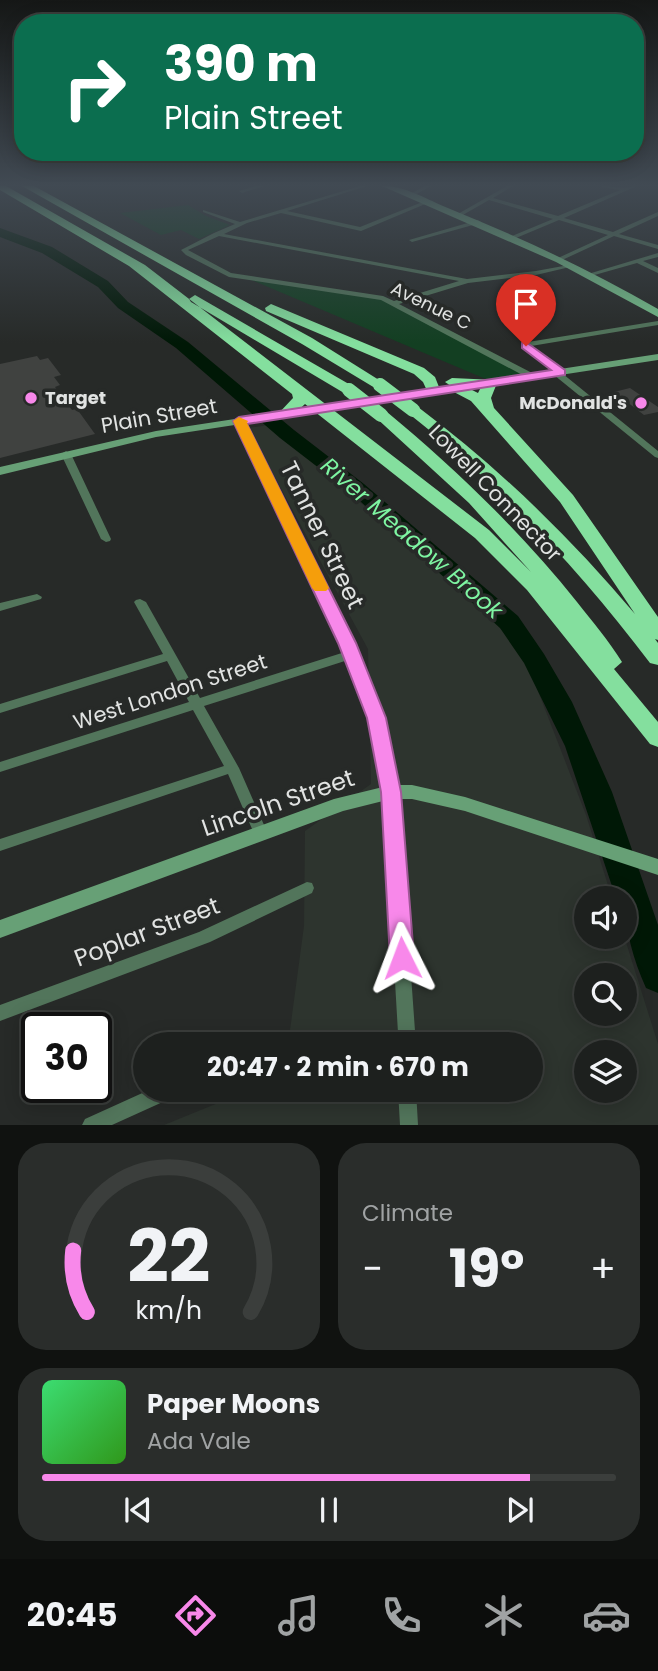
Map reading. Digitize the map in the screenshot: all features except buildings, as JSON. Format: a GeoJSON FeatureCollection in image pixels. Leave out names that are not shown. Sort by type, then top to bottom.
{"type":"FeatureCollection","features":[{"type":"Feature","properties":{"kind":"highway","name":"Lowell Connector"},"geometry":{"type":"LineString","coordinates":[[91,238],[349,390],[443,467],[507,532],[569,605],[658,731]]}},
{"type":"Feature","properties":{"kind":"highway","name":"Lowell Connector"},"geometry":{"type":"LineString","coordinates":[[123,238],[326,351],[380,385],[461,447],[538,518],[604,590],[658,658]]}},
{"type":"Feature","properties":{"kind":"highway"},"geometry":{"type":"LineString","coordinates":[[153,255],[419,371],[459,383],[490,383],[483,398],[486,408]]}},
{"type":"Feature","properties":{"kind":"highway"},"geometry":{"type":"LineString","coordinates":[[130,261],[451,507],[499,550],[534,586],[658,738]]}},
{"type":"Feature","properties":{"kind":"highway"},"geometry":{"type":"LineString","coordinates":[[419,371],[430,380],[434,392]]}},
{"type":"Feature","properties":{"kind":"highway"},"geometry":{"type":"LineString","coordinates":[[457,388],[471,394],[486,408],[567,499],[658,633]]}},
{"type":"Feature","properties":{"kind":"highway"},"geometry":{"type":"LineString","coordinates":[[286,414],[299,402],[302,396],[299,391]]}},
{"type":"Feature","properties":{"kind":"main road"},"geometry":{"type":"LineString","coordinates":[[517,238],[591,274],[658,314]]}},
{"type":"Feature","properties":{"kind":"main road","name":"Plain Street"},"geometry":{"type":"LineString","coordinates":[[0,471],[126,439],[658,357]]}},
{"type":"Feature","properties":{"kind":"main road","name":"Lincoln Street"},"geometry":{"type":"LineString","coordinates":[[0,929],[341,804],[391,792],[412,792],[465,804],[654,866]]}},
{"type":"Feature","properties":{"kind":"street","name":"Avenue C"},"geometry":{"type":"LineString","coordinates":[[206,238],[186,248],[185,252],[229,275],[368,295],[395,303],[533,377]]}},
{"type":"Feature","properties":{"kind":"street"},"geometry":{"type":"LineString","coordinates":[[240,238],[467,281]]}},
{"type":"Feature","properties":{"kind":"street"},"geometry":{"type":"LineString","coordinates":[[412,240],[418,238]]}},
{"type":"Feature","properties":{"kind":"street"},"geometry":{"type":"LineString","coordinates":[[560,259],[603,238]]}},
{"type":"Feature","properties":{"kind":"street"},"geometry":{"type":"LineString","coordinates":[[629,238],[658,247]]}},
{"type":"Feature","properties":{"kind":"street"},"geometry":{"type":"LineString","coordinates":[[591,274],[658,255]]}},
{"type":"Feature","properties":{"kind":"street"},"geometry":{"type":"LineString","coordinates":[[638,261],[658,271]]}},
{"type":"Feature","properties":{"kind":"street"},"geometry":{"type":"LineString","coordinates":[[395,303],[467,281],[536,273],[572,265]]}},
{"type":"Feature","properties":{"kind":"street"},"geometry":{"type":"LineString","coordinates":[[658,323],[526,346],[658,455]]}},
{"type":"Feature","properties":{"kind":"street","name":"Tanner Street"},"geometry":{"type":"LineString","coordinates":[[239,421],[352,654],[377,718],[391,792],[406,1032]]}},
{"type":"Feature","properties":{"kind":"street"},"geometry":{"type":"LineString","coordinates":[[66,454],[106,539]]}},
{"type":"Feature","properties":{"kind":"street"},"geometry":{"type":"LineString","coordinates":[[0,607],[37,597]]}},
{"type":"Feature","properties":{"kind":"street"},"geometry":{"type":"LineString","coordinates":[[140,602],[232,768],[261,834]]}},
{"type":"Feature","properties":{"kind":"street","name":"West London Street"},"geometry":{"type":"LineString","coordinates":[[0,767],[352,654]]}},
{"type":"Feature","properties":{"kind":"street"},"geometry":{"type":"LineString","coordinates":[[0,709],[170,656]]}},
{"type":"Feature","properties":{"kind":"street"},"geometry":{"type":"LineString","coordinates":[[0,845],[232,768]]}},
{"type":"Feature","properties":{"kind":"street","name":"Poplar Street"},"geometry":{"type":"LineString","coordinates":[[0,1013],[204,937],[307,888]]}},
{"type":"Feature","properties":{"kind":"street"},"geometry":{"type":"LineString","coordinates":[[91,1125],[143,1102]]}},
{"type":"Feature","properties":{"kind":"street"},"geometry":{"type":"LineString","coordinates":[[408,1102],[409,1125]]}},
{"type":"Feature","properties":{"kind":"shaded area"},"geometry":{"type":"Polygon","coordinates":[[[269,425],[474,599],[524,655],[586,815],[608,886],[574,886],[574,949],[628,949],[632,963],[574,963],[574,1026],[637,1026],[637,977],[658,1044],[658,1125],[164,1125],[221,1102],[543,1102],[543,1032],[290,1032],[304,926],[305,831],[371,784],[368,649],[248,428],[269,425]]]}},
{"type":"Feature","properties":{"kind":"green space"},"geometry":{"type":"Polygon","coordinates":[[[247,278],[383,298],[533,377],[488,380],[247,278]]]}},
{"type":"Feature","properties":{"kind":"waterway","name":"River Meadow Brook"},"geometry":{"type":"LineString","coordinates":[[17,238],[47,250],[76,266],[103,284],[123,305],[182,345],[287,434],[357,488],[509,622],[535,660],[579,746],[614,840],[658,977]]}},
{"type":"Feature","properties":{"kind":"slow traffic"},"geometry":{"type":"LineString","coordinates":[[242,421],[239,421],[320,588]]}},
{"type":"Feature","properties":{"kind":"place","name":"Target"},"geometry":{"type":"Point","coordinates":[31,398]}},
{"type":"Feature","properties":{"kind":"place","name":"McDonald's"},"geometry":{"type":"Point","coordinates":[641,403]}},
{"type":"Feature","properties":{"kind":"route"},"geometry":{"type":"LineString","coordinates":[[402,958],[391,792],[377,718],[329,604],[239,421],[561,372],[526,346]]}}]}
